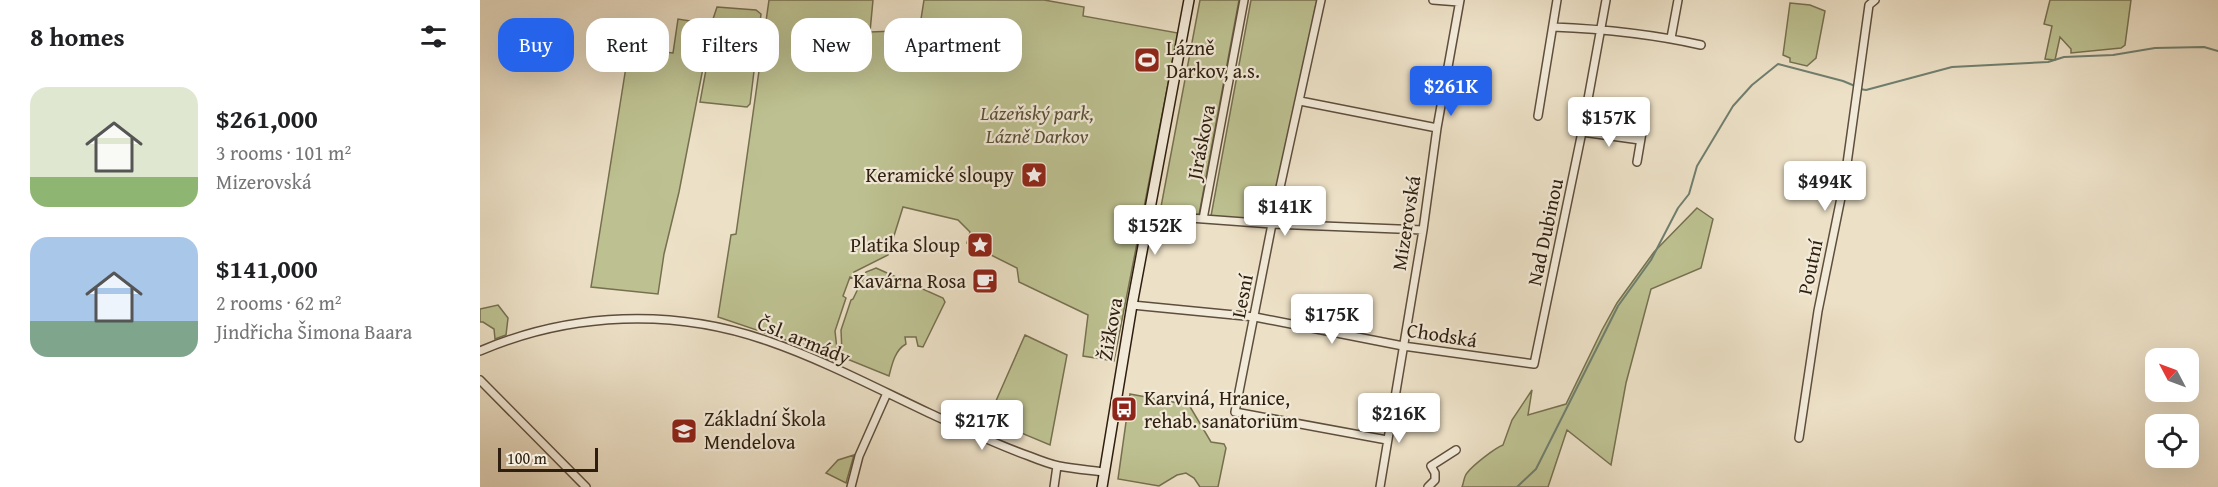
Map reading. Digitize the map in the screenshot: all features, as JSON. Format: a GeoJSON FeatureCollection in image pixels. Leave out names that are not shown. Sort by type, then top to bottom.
{"type":"FeatureCollection","features":[{"type":"Feature","properties":{"kind":"street","name":"Žižkova"},"geometry":{"type":"LineString","coordinates":[[1102,487],[1132,305],[1190,0]]}},
{"type":"Feature","properties":{"kind":"street","name":"Jiráskova"},"geometry":{"type":"LineString","coordinates":[[1203,219],[1244,0]]}},
{"type":"Feature","properties":{"kind":"street","name":"Lesní"},"geometry":{"type":"LineString","coordinates":[[1321,0],[1272,224],[1235,412],[1387,440]]}},
{"type":"Feature","properties":{"kind":"street"},"geometry":{"type":"LineString","coordinates":[[1433,0],[1460,1]]}},
{"type":"Feature","properties":{"kind":"street"},"geometry":{"type":"LineString","coordinates":[[1538,116],[1557,0]]}},
{"type":"Feature","properties":{"kind":"street","name":"Nad Dubinou"},"geometry":{"type":"LineString","coordinates":[[1534,364],[1582,132],[1606,0]]}},
{"type":"Feature","properties":{"kind":"street"},"geometry":{"type":"LineString","coordinates":[[1671,38],[1678,0]]}},
{"type":"Feature","properties":{"kind":"street","name":"Poutní"},"geometry":{"type":"LineString","coordinates":[[1799,438],[1818,310],[1848,157],[1869,5],[1875,0]]}},
{"type":"Feature","properties":{"kind":"street","name":"Mizerovská"},"geometry":{"type":"LineString","coordinates":[[1380,487],[1423,230],[1437,128],[1460,1]]}},
{"type":"Feature","properties":{"kind":"street"},"geometry":{"type":"LineString","coordinates":[[1553,27],[1600,29],[1671,38],[1701,45]]}},
{"type":"Feature","properties":{"kind":"street"},"geometry":{"type":"LineString","coordinates":[[1300,101],[1437,128]]}},
{"type":"Feature","properties":{"kind":"street"},"geometry":{"type":"LineString","coordinates":[[1637,162],[1645,115]]}},
{"type":"Feature","properties":{"kind":"street"},"geometry":{"type":"LineString","coordinates":[[1582,132],[1640,140]]}},
{"type":"Feature","properties":{"kind":"street"},"geometry":{"type":"LineString","coordinates":[[1149,215],[1272,224],[1423,230]]}},
{"type":"Feature","properties":{"kind":"street","name":"Chodská"},"geometry":{"type":"LineString","coordinates":[[1132,305],[1255,317],[1403,346],[1534,364]]}},
{"type":"Feature","properties":{"kind":"street","name":"Čsl. armády"},"geometry":{"type":"LineString","coordinates":[[480,351],[560,325],[601,319],[658,318],[710,325],[766,340],[803,355],[985,439],[1057,466],[1104,472]]}},
{"type":"Feature","properties":{"kind":"street"},"geometry":{"type":"LineString","coordinates":[[480,380],[586,487]]}},
{"type":"Feature","properties":{"kind":"street"},"geometry":{"type":"LineString","coordinates":[[851,487],[859,456],[887,393]]}},
{"type":"Feature","properties":{"kind":"street"},"geometry":{"type":"LineString","coordinates":[[1428,487],[1435,480],[1435,473],[1431,465],[1456,450]]}},
{"type":"Feature","properties":{"kind":"street"},"geometry":{"type":"LineString","coordinates":[[1054,487],[1057,466]]}},
{"type":"Feature","properties":{"kind":"green space","name":"Lázeňský park, Lázně Darkov"},"geometry":{"type":"Polygon","coordinates":[[[769,0],[873,0],[871,18],[791,18],[791,72],[872,72],[872,32],[884,31],[884,72],[1022,72],[1022,18],[921,18],[924,0],[1044,0],[1084,7],[1083,16],[1178,33],[1114,361],[1083,356],[1088,315],[1019,282],[1017,268],[967,243],[970,232],[958,220],[903,207],[888,255],[854,272],[852,278],[850,277],[835,331],[838,358],[832,362],[795,346],[795,343],[718,317],[731,235],[736,234],[759,72],[779,72],[779,18],[766,18],[769,0]]]}},
{"type":"Feature","properties":{"kind":"green space"},"geometry":{"type":"Polygon","coordinates":[[[1200,0],[1239,0],[1199,215],[1160,212],[1200,0]]]}},
{"type":"Feature","properties":{"kind":"green space"},"geometry":{"type":"Polygon","coordinates":[[[1251,0],[1317,0],[1272,217],[1268,221],[1211,216],[1251,0]]]}},
{"type":"Feature","properties":{"kind":"green space"},"geometry":{"type":"Polygon","coordinates":[[[2050,0],[2131,0],[2125,45],[2121,48],[2071,53],[2071,49],[2060,37],[2055,60],[2045,59],[2052,26],[2044,24],[2050,0]]]}},
{"type":"Feature","properties":{"kind":"green space"},"geometry":{"type":"Polygon","coordinates":[[[1790,3],[1810,5],[1825,11],[1816,58],[1807,66],[1790,62],[1790,58],[1783,55],[1790,3]]]}},
{"type":"Feature","properties":{"kind":"green space"},"geometry":{"type":"Polygon","coordinates":[[[717,7],[756,10],[761,14],[761,18],[713,18],[717,7]]]}},
{"type":"Feature","properties":{"kind":"green space"},"geometry":{"type":"Polygon","coordinates":[[[678,19],[681,19],[681,72],[702,72],[679,192],[664,254],[658,294],[591,287],[625,72],[669,72],[669,53],[673,53],[678,19]]]}},
{"type":"Feature","properties":{"kind":"green space"},"geometry":{"type":"Polygon","coordinates":[[[706,72],[754,72],[750,104],[747,107],[700,102],[706,72]]]}},
{"type":"Feature","properties":{"kind":"green space"},"geometry":{"type":"Polygon","coordinates":[[[1697,208],[1713,219],[1701,268],[1651,289],[1626,383],[1611,465],[1567,430],[1548,487],[1462,487],[1465,476],[1470,470],[1503,445],[1512,420],[1532,390],[1528,415],[1566,404],[1617,303],[1654,252],[1697,208]]]}},
{"type":"Feature","properties":{"kind":"green space"},"geometry":{"type":"Polygon","coordinates":[[[876,268],[943,298],[945,302],[923,347],[918,346],[916,337],[905,337],[906,344],[897,354],[889,376],[847,359],[847,354],[842,353],[841,330],[851,300],[866,272],[876,268]]]}},
{"type":"Feature","properties":{"kind":"green space"},"geometry":{"type":"Polygon","coordinates":[[[498,305],[508,318],[506,335],[495,339],[494,329],[480,322],[480,309],[498,305]]]}},
{"type":"Feature","properties":{"kind":"green space"},"geometry":{"type":"Polygon","coordinates":[[[1025,335],[1067,355],[1050,445],[988,419],[1025,335]]]}},
{"type":"Feature","properties":{"kind":"green space"},"geometry":{"type":"Polygon","coordinates":[[[1130,394],[1189,405],[1211,442],[1224,444],[1226,448],[1218,487],[1200,487],[1194,478],[1186,473],[1177,475],[1159,486],[1118,479],[1130,394]]]}},
{"type":"Feature","properties":{"kind":"green space"},"geometry":{"type":"Polygon","coordinates":[[[854,455],[846,483],[826,473],[838,460],[854,455]]]}},
{"type":"Feature","properties":{"kind":"waterway"},"geometry":{"type":"LineString","coordinates":[[1860,89],[1866,90],[1952,67],[2048,62],[2064,57],[2113,55],[2155,48],[2204,47],[2218,51]]}},
{"type":"Feature","properties":{"kind":"waterway"},"geometry":{"type":"LineString","coordinates":[[1517,487],[1536,469],[1618,306],[1651,260],[1678,208],[1689,194],[1697,166],[1733,106],[1752,85],[1778,64],[1855,86]]}},
{"type":"Feature","properties":{"kind":"place","name":"Lázně Darkov, a.s."},"geometry":{"type":"Point","coordinates":[1147,60]}},
{"type":"Feature","properties":{"kind":"place","name":"Keramické sloupy"},"geometry":{"type":"Point","coordinates":[1034,175]}},
{"type":"Feature","properties":{"kind":"place","name":"Platika Sloup"},"geometry":{"type":"Point","coordinates":[980,245]}},
{"type":"Feature","properties":{"kind":"place","name":"Kavárna Rosa"},"geometry":{"type":"Point","coordinates":[985,281]}},
{"type":"Feature","properties":{"kind":"place","name":"Karviná, Hranice, rehab. sanatorium"},"geometry":{"type":"Point","coordinates":[1124,409]}},
{"type":"Feature","properties":{"kind":"place","name":"Základní Škola Mendelova"},"geometry":{"type":"Point","coordinates":[684,431]}}]}
